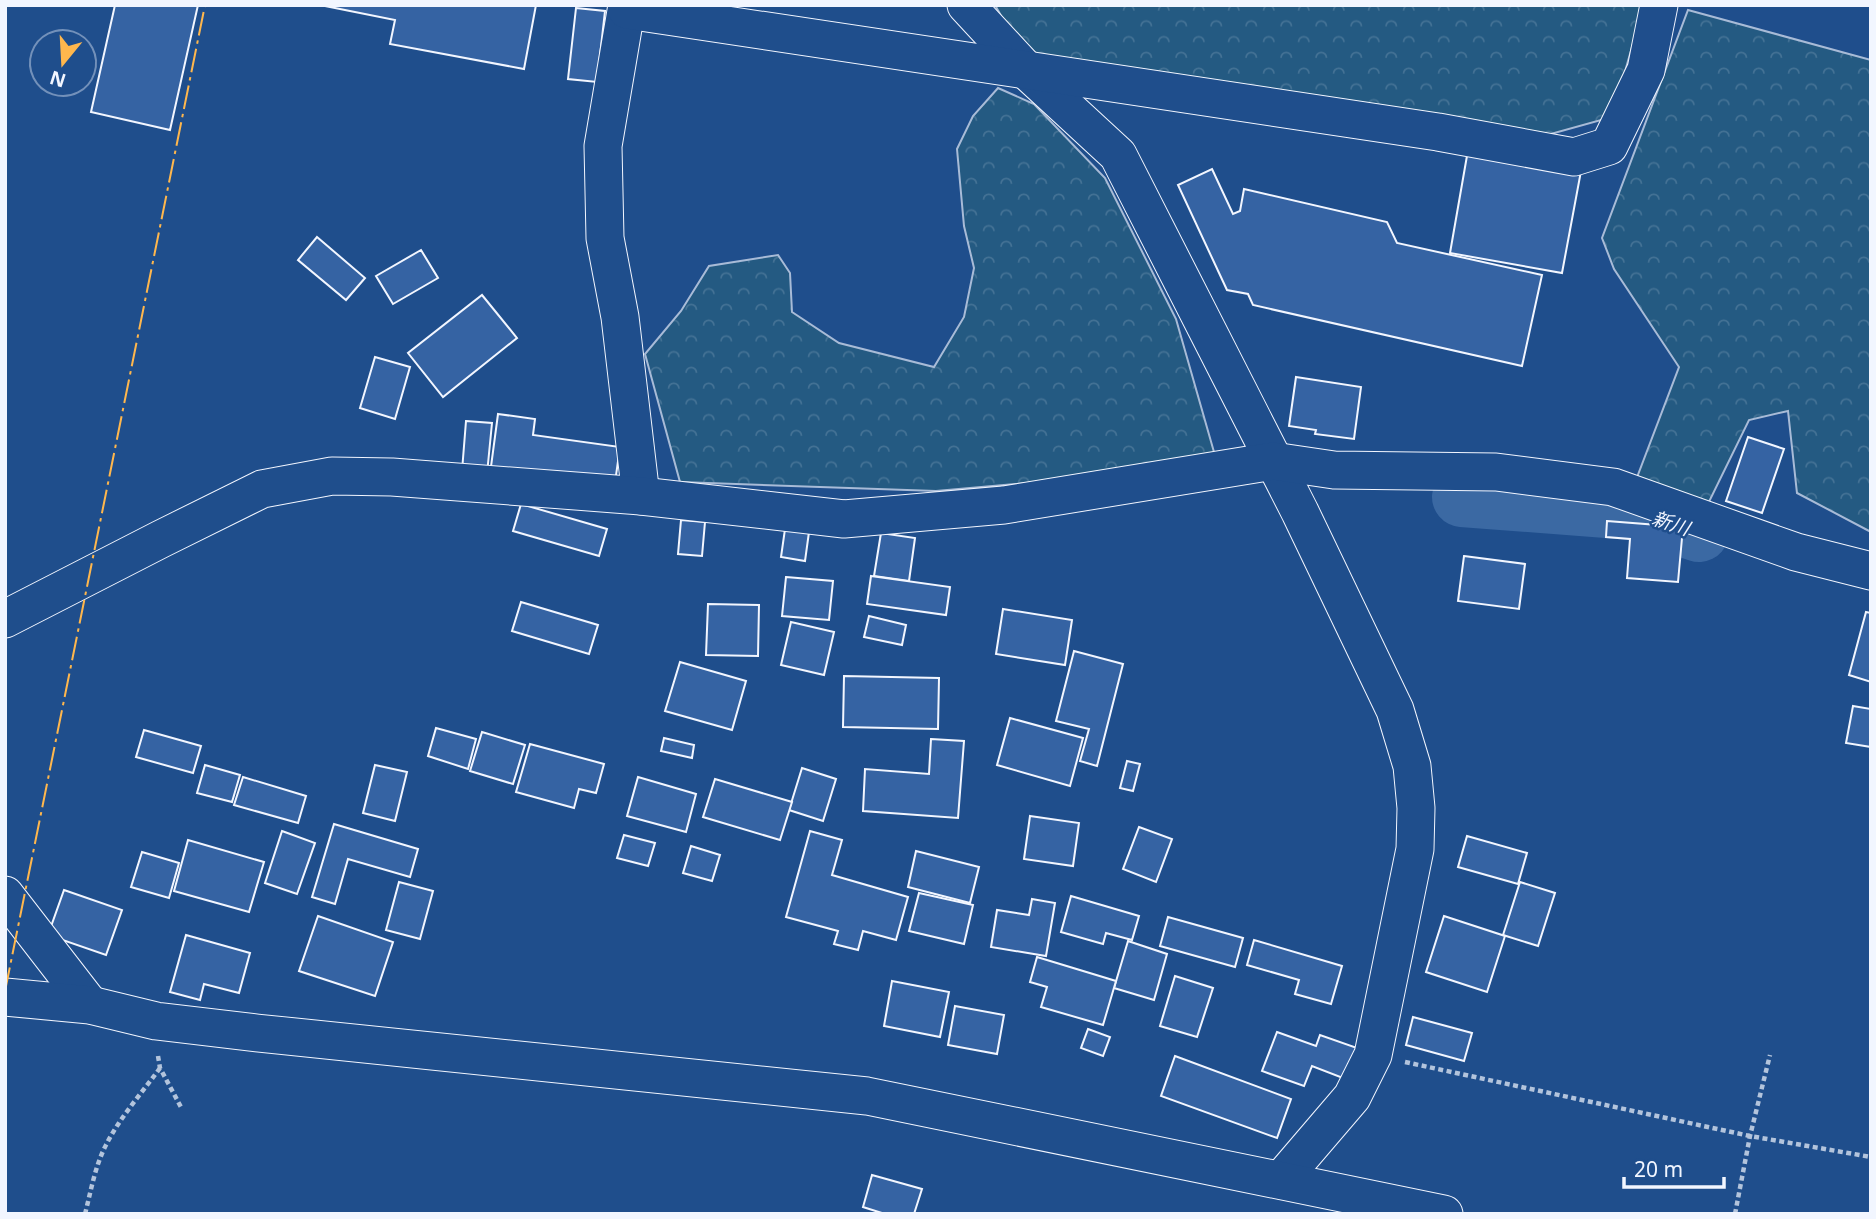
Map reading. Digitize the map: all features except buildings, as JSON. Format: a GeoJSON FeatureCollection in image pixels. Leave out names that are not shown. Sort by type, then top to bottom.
{"type":"FeatureCollection","features":[{"type":"Feature","properties":{"kind":"street"},"geometry":{"type":"LineString","coordinates":[[966,5],[1028,72],[1118,155],[1395,710],[1412,766],[1416,808],[1415,849],[1373,1055],[1352,1097],[1281,1180]]}},
{"type":"Feature","properties":{"kind":"street"},"geometry":{"type":"LineString","coordinates":[[640,496],[620,317],[605,238],[603,146],[627,8],[1028,72],[1438,132],[1574,157],[1609,145],[1646,70],[1659,5]]}},
{"type":"Feature","properties":{"kind":"street"},"geometry":{"type":"LineString","coordinates":[[5,619],[262,489],[332,476],[392,477],[640,496],[844,519],[1004,505],[1273,461],[1334,470],[1496,472],[1613,487],[1796,552],[1871,572]]}},
{"type":"Feature","properties":{"kind":"street"},"geometry":{"type":"LineString","coordinates":[[5,895],[90,1005]]}},
{"type":"Feature","properties":{"kind":"street"},"geometry":{"type":"LineString","coordinates":[[5,997],[90,1005],[156,1021],[271,1035],[867,1096],[1444,1214]]}},
{"type":"Feature","properties":{"kind":"path"},"geometry":{"type":"LineString","coordinates":[[156,1021],[155,1038],[160,1068],[182,1110]]}},
{"type":"Feature","properties":{"kind":"path"},"geometry":{"type":"LineString","coordinates":[[1373,1055],[1750,1136],[1871,1157]]}},
{"type":"Feature","properties":{"kind":"path"},"geometry":{"type":"LineString","coordinates":[[1735,1214],[1750,1136],[1770,1055]]}},
{"type":"Feature","properties":{"kind":"path"},"geometry":{"type":"LineString","coordinates":[[85,1214],[105,1147],[160,1068]]}},
{"type":"Feature","properties":{"kind":"green space"},"geometry":{"type":"Polygon","coordinates":[[[995,5],[1644,5],[1612,117],[1540,137],[1023,55],[995,5]]]}},
{"type":"Feature","properties":{"kind":"green space"},"geometry":{"type":"Polygon","coordinates":[[[1688,10],[1871,60],[1871,532],[1797,493],[1788,411],[1749,420],[1703,514],[1636,480],[1679,367],[1614,269],[1602,238],[1688,10]]]}},
{"type":"Feature","properties":{"kind":"green space"},"geometry":{"type":"Polygon","coordinates":[[[998,88],[1034,104],[1105,178],[1176,319],[1218,466],[936,491],[680,482],[645,354],[681,311],[709,266],[778,255],[790,273],[792,312],[839,343],[934,367],[964,317],[974,268],[964,226],[957,149],[973,116],[998,88]]]}},
{"type":"Feature","properties":{"kind":"waterway","name":"新川"},"geometry":{"type":"LineString","coordinates":[[1462,497],[1633,510],[1699,532]]}},
{"type":"Feature","properties":{"kind":"power"},"geometry":{"type":"LineString","coordinates":[[5,991],[205,5]]}}]}
